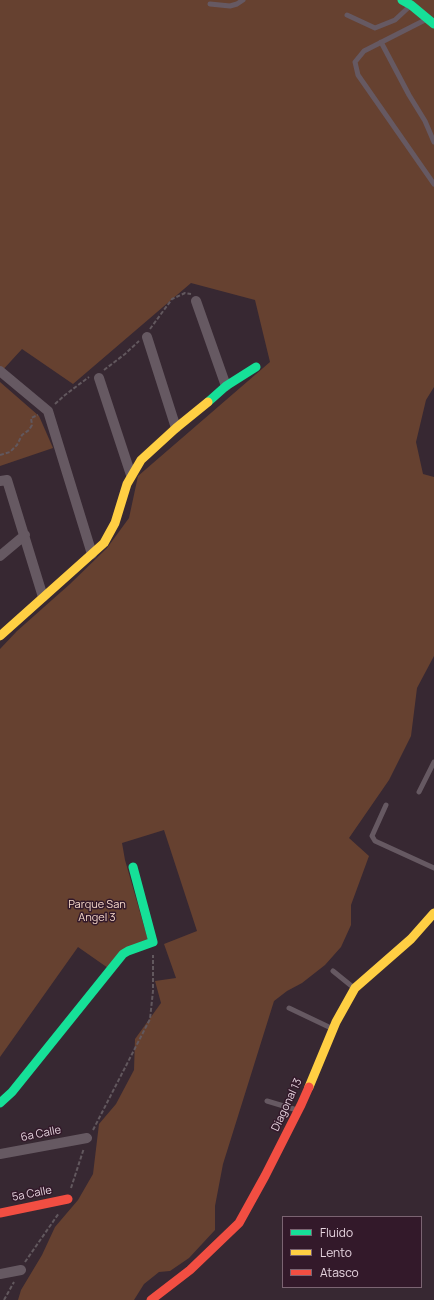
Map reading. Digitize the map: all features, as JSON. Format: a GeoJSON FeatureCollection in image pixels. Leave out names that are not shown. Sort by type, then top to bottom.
{"type":"FeatureCollection","features":[{"type":"Feature","properties":{"kind":"street"},"geometry":{"type":"LineString","coordinates":[[402,0],[411,5],[431,21]]}},
{"type":"Feature","properties":{"kind":"street"},"geometry":{"type":"LineString","coordinates":[[196,301],[226,386]]}},
{"type":"Feature","properties":{"kind":"street"},"geometry":{"type":"LineString","coordinates":[[146,335],[176,428]]}},
{"type":"Feature","properties":{"kind":"street"},"geometry":{"type":"LineString","coordinates":[[0,636],[104,542],[112,530],[124,492],[131,476],[145,456],[226,386],[256,367]]}},
{"type":"Feature","properties":{"kind":"street"},"geometry":{"type":"LineString","coordinates":[[0,371],[48,411],[92,554]]}},
{"type":"Feature","properties":{"kind":"street"},"geometry":{"type":"LineString","coordinates":[[96,375],[131,476]]}},
{"type":"Feature","properties":{"kind":"street"},"geometry":{"type":"LineString","coordinates":[[0,481],[7,480],[25,534],[43,597]]}},
{"type":"Feature","properties":{"kind":"street"},"geometry":{"type":"LineString","coordinates":[[0,556],[25,534]]}},
{"type":"Feature","properties":{"kind":"street"},"geometry":{"type":"LineString","coordinates":[[0,1103],[12,1092],[123,954],[153,942],[133,867]]}},
{"type":"Feature","properties":{"kind":"street","name":"Diagonal 13"},"geometry":{"type":"LineString","coordinates":[[151,1300],[190,1270],[239,1223],[299,1110],[333,1028],[355,988],[411,938],[434,912]]}},
{"type":"Feature","properties":{"kind":"street","name":"6a Calle"},"geometry":{"type":"LineString","coordinates":[[0,1154],[87,1138]]}},
{"type":"Feature","properties":{"kind":"street","name":"5a Calle"},"geometry":{"type":"LineString","coordinates":[[0,1213],[68,1199]]}},
{"type":"Feature","properties":{"kind":"street"},"geometry":{"type":"LineString","coordinates":[[0,1274],[21,1270]]}},
{"type":"Feature","properties":{"kind":"lane"},"geometry":{"type":"LineString","coordinates":[[210,4],[230,6],[243,0]]}},
{"type":"Feature","properties":{"kind":"lane"},"geometry":{"type":"LineString","coordinates":[[347,15],[375,28],[395,20],[411,5]]}},
{"type":"Feature","properties":{"kind":"lane"},"geometry":{"type":"LineString","coordinates":[[431,21],[381,42],[364,51],[355,62],[358,75],[433,182]]}},
{"type":"Feature","properties":{"kind":"lane"},"geometry":{"type":"LineString","coordinates":[[381,42],[409,95],[425,121],[434,142]]}},
{"type":"Feature","properties":{"kind":"lane"},"geometry":{"type":"LineString","coordinates":[[433,182],[434,173]]}},
{"type":"Feature","properties":{"kind":"lane"},"geometry":{"type":"LineString","coordinates":[[419,792],[434,762]]}},
{"type":"Feature","properties":{"kind":"lane"},"geometry":{"type":"LineString","coordinates":[[386,804],[372,836],[375,841],[434,868]]}},
{"type":"Feature","properties":{"kind":"lane"},"geometry":{"type":"LineString","coordinates":[[333,971],[355,988]]}},
{"type":"Feature","properties":{"kind":"lane"},"geometry":{"type":"LineString","coordinates":[[289,1008],[333,1028]]}},
{"type":"Feature","properties":{"kind":"lane"},"geometry":{"type":"LineString","coordinates":[[267,1101],[299,1110]]}},
{"type":"Feature","properties":{"kind":"path"},"geometry":{"type":"LineString","coordinates":[[0,455],[10,452],[17,445],[22,435],[29,430],[32,424],[31,418],[48,411],[65,395],[125,354],[146,335],[172,299],[184,293],[188,293],[193,296],[196,301]]}},
{"type":"Feature","properties":{"kind":"path"},"geometry":{"type":"LineString","coordinates":[[4,1300],[21,1270],[68,1199],[87,1138],[94,1128],[150,1019],[153,991],[153,942]]}},
{"type":"Feature","properties":{"kind":"green space","name":"Parque San Angel 3"},"geometry":{"type":"Polygon","coordinates":[[[0,0],[434,0],[434,387],[426,400],[416,442],[423,474],[434,477],[434,656],[417,688],[411,736],[389,780],[349,838],[369,856],[351,905],[351,925],[341,947],[325,965],[302,983],[287,991],[274,1001],[223,1164],[215,1206],[215,1230],[189,1258],[170,1271],[159,1272],[144,1284],[134,1300],[18,1300],[21,1290],[42,1255],[55,1227],[78,1200],[93,1174],[99,1124],[116,1104],[134,1070],[135,1039],[161,1003],[155,981],[176,978],[164,944],[197,931],[164,830],[122,843],[125,860],[148,940],[108,968],[78,947],[0,1057],[0,649],[17,631],[70,584],[107,548],[129,518],[138,476],[270,362],[255,300],[191,283],[73,384],[22,349],[0,373],[0,0]]]}},
{"type":"Feature","properties":{"kind":"green space"},"geometry":{"type":"Polygon","coordinates":[[[0,382],[39,416],[53,448],[0,466],[0,382]]]}},
{"type":"Feature","properties":{"kind":"traffic: fast"},"geometry":{"type":"LineString","coordinates":[[402,0],[411,5],[434,24]]}},
{"type":"Feature","properties":{"kind":"traffic: fast"},"geometry":{"type":"LineString","coordinates":[[208,402],[226,386],[256,367]]}},
{"type":"Feature","properties":{"kind":"traffic: fast"},"geometry":{"type":"LineString","coordinates":[[0,1103],[12,1092],[123,954],[153,942],[133,867]]}},
{"type":"Feature","properties":{"kind":"traffic: slow"},"geometry":{"type":"LineString","coordinates":[[0,636],[104,543],[115,523],[127,484],[141,460],[176,428],[208,402]]}},
{"type":"Feature","properties":{"kind":"traffic: slow"},"geometry":{"type":"LineString","coordinates":[[309,1087],[336,1022],[355,988],[411,939],[434,913]]}},
{"type":"Feature","properties":{"kind":"traffic: jam"},"geometry":{"type":"LineString","coordinates":[[151,1300],[190,1270],[239,1223],[265,1176],[309,1087]]}},
{"type":"Feature","properties":{"kind":"traffic: jam"},"geometry":{"type":"LineString","coordinates":[[0,1213],[68,1199]]}}]}
